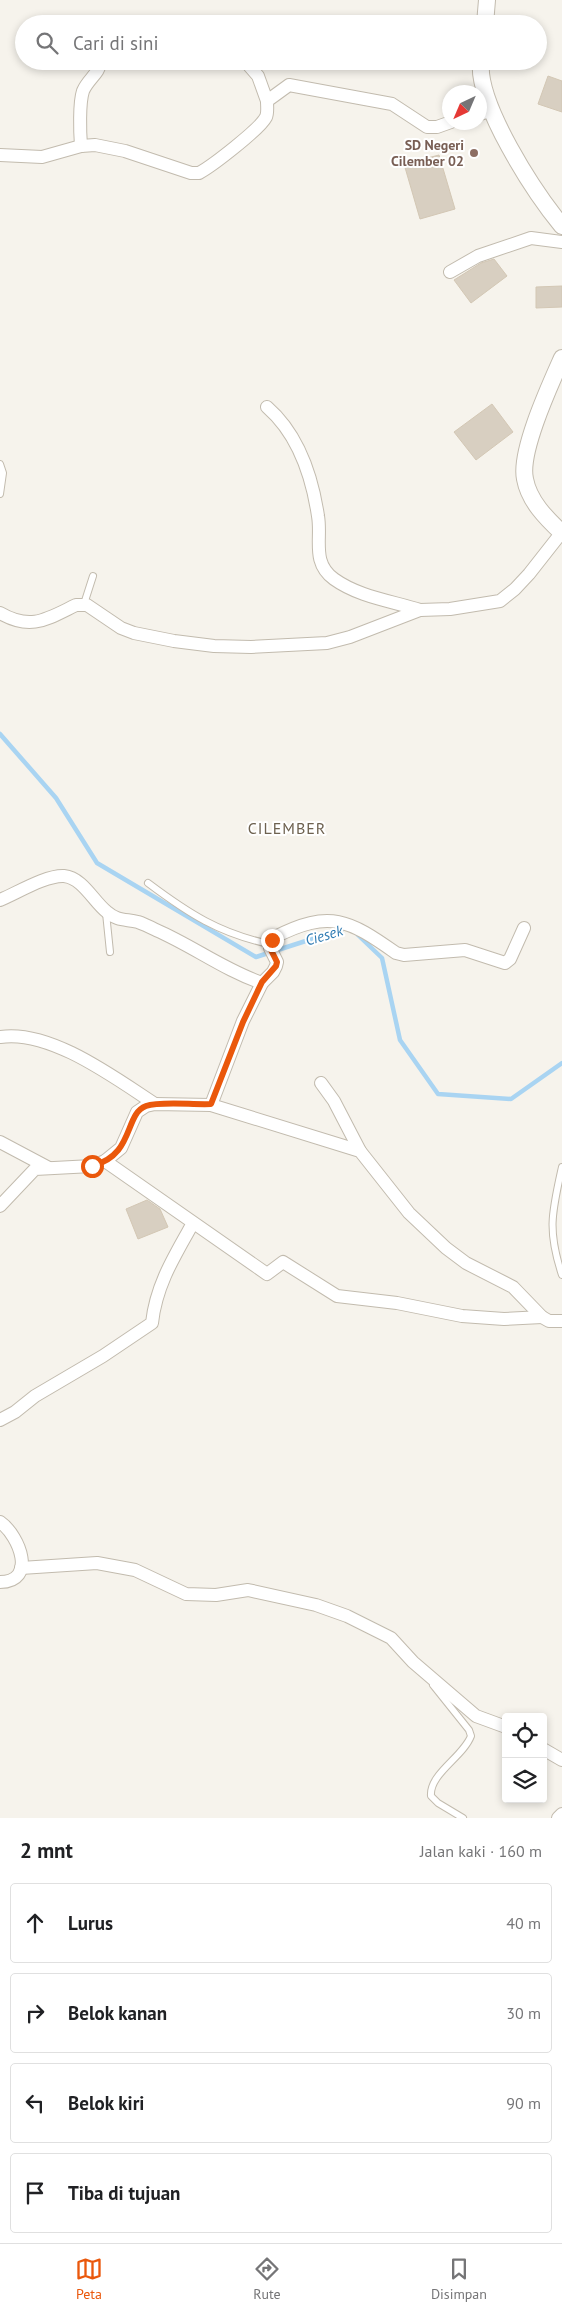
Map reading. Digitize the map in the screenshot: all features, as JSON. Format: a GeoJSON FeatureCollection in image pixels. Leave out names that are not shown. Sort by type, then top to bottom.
{"type":"FeatureCollection","features":[{"type":"Feature","properties":{"kind":"street"},"geometry":{"type":"LineString","coordinates":[[486,15],[487,0]]}},
{"type":"Feature","properties":{"kind":"street"},"geometry":{"type":"LineString","coordinates":[[81,146],[80,119],[83,92],[99,70]]}},
{"type":"Feature","properties":{"kind":"street"},"geometry":{"type":"LineString","coordinates":[[0,155],[42,157],[81,146],[95,145],[125,151],[191,174],[199,172],[241,141],[267,115],[267,101],[258,76],[253,70]]}},
{"type":"Feature","properties":{"kind":"street"},"geometry":{"type":"LineString","coordinates":[[482,70],[483,85]]}},
{"type":"Feature","properties":{"kind":"street"},"geometry":{"type":"LineString","coordinates":[[267,101],[285,86],[298,85],[392,104],[427,127],[442,125]]}},
{"type":"Feature","properties":{"kind":"street"},"geometry":{"type":"LineString","coordinates":[[487,114],[530,183],[562,226]]}},
{"type":"Feature","properties":{"kind":"street"},"geometry":{"type":"LineString","coordinates":[[450,272],[478,256],[531,238],[562,242]]}},
{"type":"Feature","properties":{"kind":"street"},"geometry":{"type":"LineString","coordinates":[[0,613],[19,622],[35,623],[84,604],[121,628],[134,633],[214,646],[242,646],[338,641],[420,610],[450,609],[500,601],[529,574],[562,533],[545,516],[533,500],[528,489],[524,470],[525,458],[537,422],[562,358]]}},
{"type":"Feature","properties":{"kind":"street"},"geometry":{"type":"LineString","coordinates":[[267,407],[283,423],[298,447],[319,517],[318,553],[327,572],[351,589],[420,610]]}},
{"type":"Feature","properties":{"kind":"street"},"geometry":{"type":"LineString","coordinates":[[0,900],[50,878],[63,876],[76,880],[106,912],[120,921],[140,923],[159,931],[214,962],[262,982]]}},
{"type":"Feature","properties":{"kind":"street"},"geometry":{"type":"LineString","coordinates":[[211,1104],[243,1022],[262,982],[274,970],[277,962],[270,946],[279,935],[320,920],[334,921],[352,924],[396,953],[404,955],[465,950],[505,963],[510,959],[524,928]]}},
{"type":"Feature","properties":{"kind":"street"},"geometry":{"type":"LineString","coordinates":[[0,1037],[11,1035],[28,1038],[70,1053],[90,1062],[155,1104]]}},
{"type":"Feature","properties":{"kind":"street"},"geometry":{"type":"LineString","coordinates":[[321,1083],[334,1101],[360,1151],[409,1213],[427,1231],[462,1260],[513,1287],[542,1317],[549,1321],[562,1321]]}},
{"type":"Feature","properties":{"kind":"street"},"geometry":{"type":"LineString","coordinates":[[0,1206],[32,1170],[92,1166],[104,1161],[121,1148],[137,1112],[146,1106],[155,1104],[211,1104],[360,1151]]}},
{"type":"Feature","properties":{"kind":"street"},"geometry":{"type":"LineString","coordinates":[[0,1142],[49,1168]]}},
{"type":"Feature","properties":{"kind":"street"},"geometry":{"type":"LineString","coordinates":[[104,1161],[267,1274],[283,1262],[337,1296],[398,1302],[462,1316],[504,1319],[542,1317]]}},
{"type":"Feature","properties":{"kind":"street"},"geometry":{"type":"LineString","coordinates":[[0,1420],[15,1412],[34,1396],[103,1356],[152,1322],[154,1301],[171,1261],[193,1223]]}},
{"type":"Feature","properties":{"kind":"street"},"geometry":{"type":"LineString","coordinates":[[0,1522],[15,1539],[23,1558],[21,1568],[11,1580],[0,1582]]}},
{"type":"Feature","properties":{"kind":"street"},"geometry":{"type":"LineString","coordinates":[[21,1568],[97,1563],[135,1570],[186,1594],[216,1594],[248,1590],[316,1605],[347,1616],[391,1638],[423,1672],[476,1716],[502,1726]]}},
{"type":"Feature","properties":{"kind":"street"},"geometry":{"type":"LineString","coordinates":[[547,1751],[562,1760]]}},
{"type":"Feature","properties":{"kind":"street"},"geometry":{"type":"LineString","coordinates":[[558,1818],[562,1814]]}},
{"type":"Feature","properties":{"kind":"lane"},"geometry":{"type":"LineString","coordinates":[[0,464],[3,473],[0,494]]}},
{"type":"Feature","properties":{"kind":"lane"},"geometry":{"type":"LineString","coordinates":[[84,604],[93,576]]}},
{"type":"Feature","properties":{"kind":"lane"},"geometry":{"type":"LineString","coordinates":[[148,883],[182,908],[212,926],[270,946]]}},
{"type":"Feature","properties":{"kind":"lane"},"geometry":{"type":"LineString","coordinates":[[106,912],[110,952]]}},
{"type":"Feature","properties":{"kind":"lane"},"geometry":{"type":"LineString","coordinates":[[562,1167],[555,1197],[551,1234],[554,1251],[562,1275]]}},
{"type":"Feature","properties":{"kind":"lane"},"geometry":{"type":"LineString","coordinates":[[423,1672],[472,1736],[430,1788],[430,1796],[463,1818]]}},
{"type":"Feature","properties":{"kind":"building"},"geometry":{"type":"Polygon","coordinates":[[[548,76],[562,81],[562,112],[538,104],[548,76]]]}},
{"type":"Feature","properties":{"kind":"building"},"geometry":{"type":"Polygon","coordinates":[[[439,155],[455,209],[420,219],[404,164],[439,155]]]}},
{"type":"Feature","properties":{"kind":"building"},"geometry":{"type":"Polygon","coordinates":[[[494,259],[507,276],[471,303],[454,280],[481,263],[494,259]]]}},
{"type":"Feature","properties":{"kind":"building"},"geometry":{"type":"Polygon","coordinates":[[[562,286],[562,307],[536,308],[536,287],[562,286]]]}},
{"type":"Feature","properties":{"kind":"building"},"geometry":{"type":"Polygon","coordinates":[[[492,404],[513,432],[476,460],[454,432],[492,404]]]}},
{"type":"Feature","properties":{"kind":"building"},"geometry":{"type":"Polygon","coordinates":[[[147,1200],[160,1209],[168,1227],[138,1239],[126,1209],[147,1200]]]}},
{"type":"Feature","properties":{"kind":"waterway","name":"Ciesek"},"geometry":{"type":"LineString","coordinates":[[0,734],[56,798],[97,863],[256,957],[346,928]]}},
{"type":"Feature","properties":{"kind":"waterway","name":"Ciesek"},"geometry":{"type":"LineString","coordinates":[[358,935],[382,958],[400,1040],[438,1094],[511,1099],[562,1063]]}},
{"type":"Feature","properties":{"kind":"place","name":"SD Negeri Cilember 02"},"geometry":{"type":"Point","coordinates":[474,153]}},
{"type":"Feature","properties":{"kind":"district","name":"CILEMBER"},"geometry":{"type":"Point","coordinates":[287,828]}},
{"type":"Feature","properties":{"kind":"route"},"geometry":{"type":"LineString","coordinates":[[92,1166],[116,1154],[121,1148],[137,1112],[142,1108],[155,1104],[185,1106],[211,1104],[243,1022],[262,982],[273,972],[276,966],[277,962],[270,948],[272,940]]}}]}
